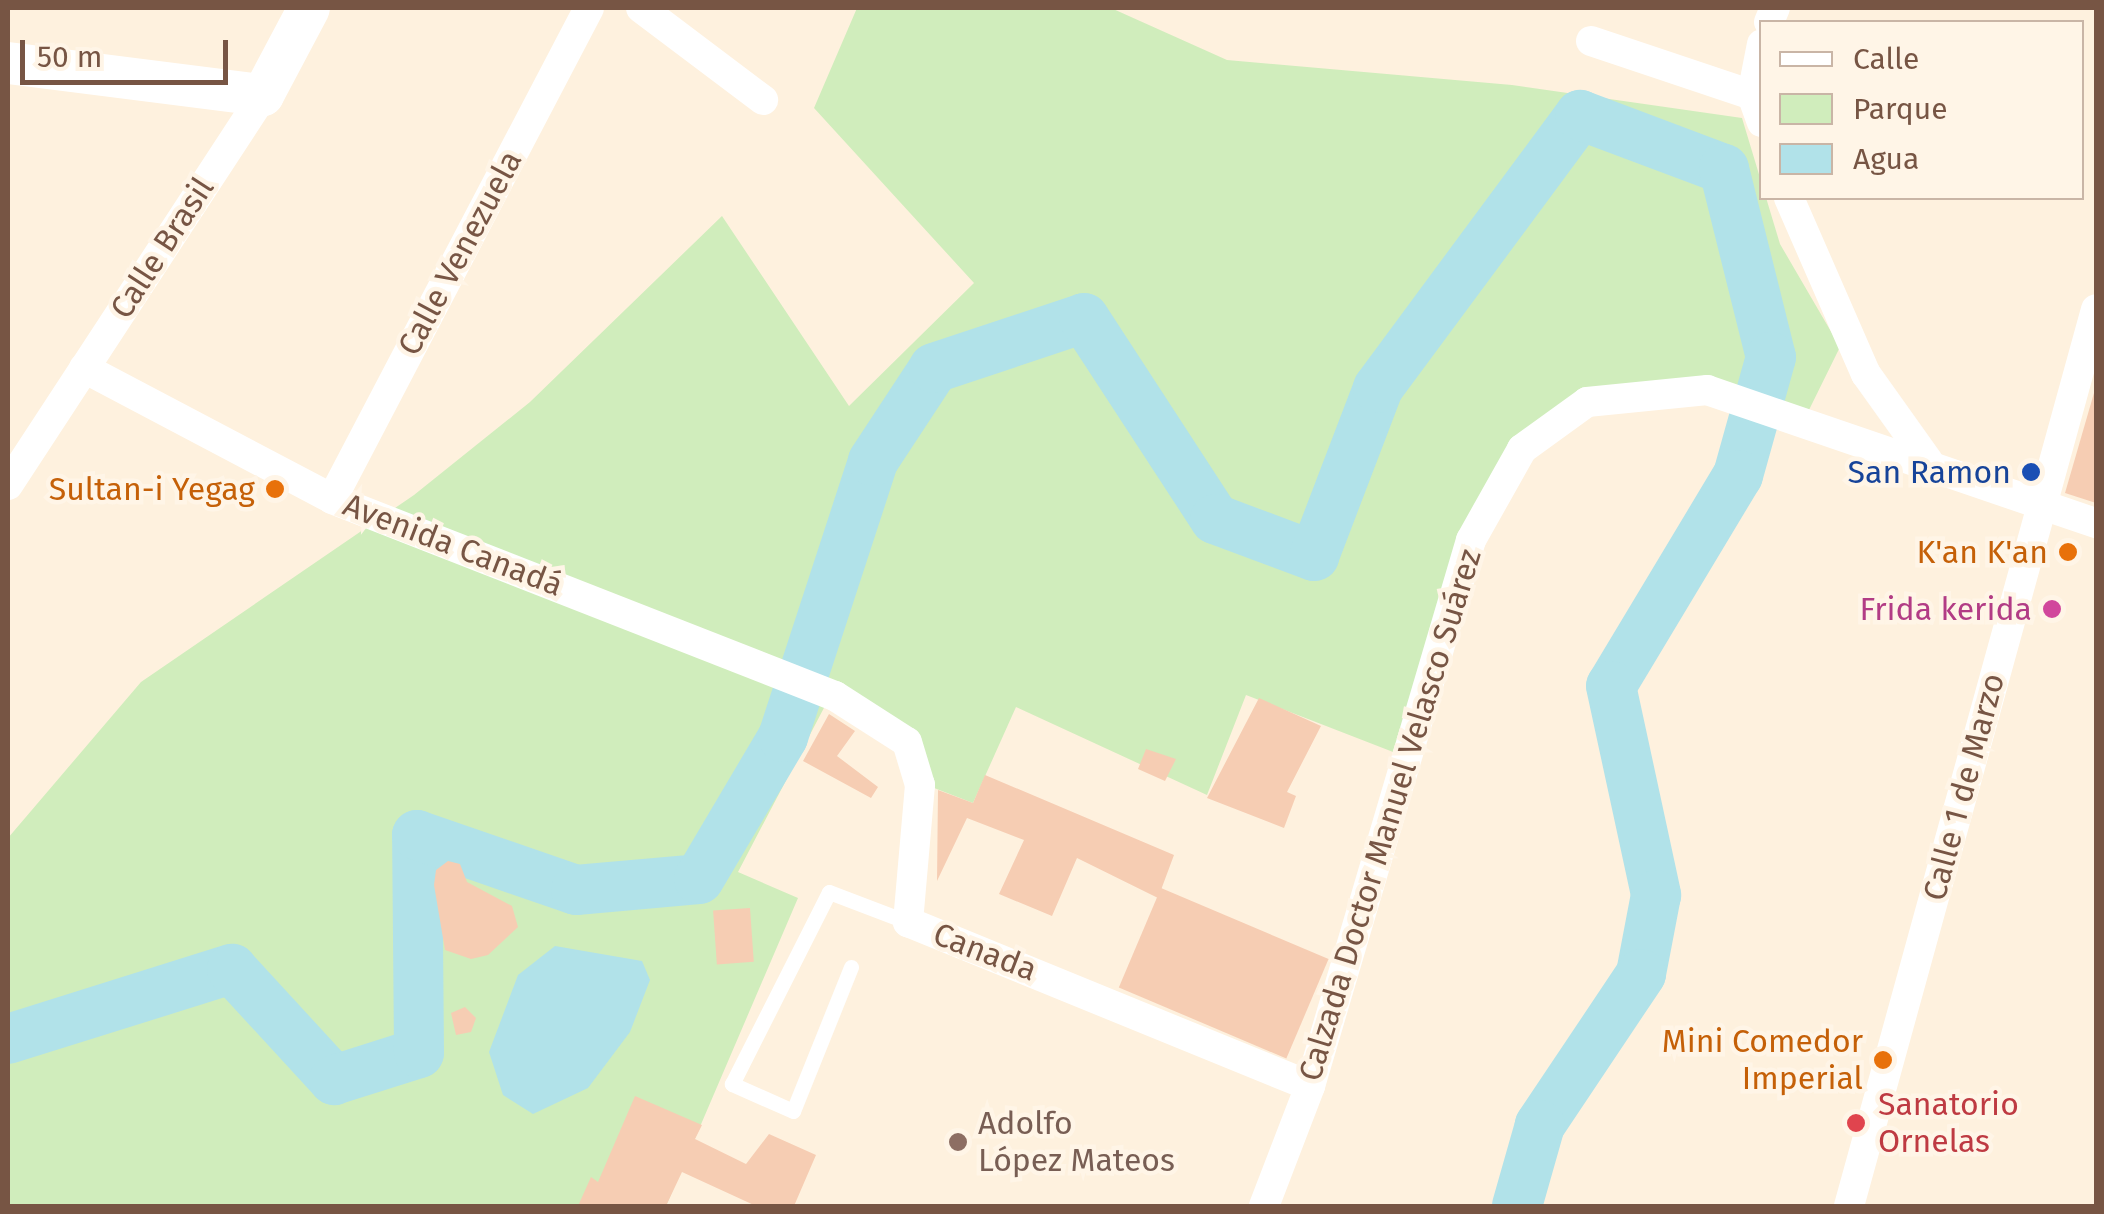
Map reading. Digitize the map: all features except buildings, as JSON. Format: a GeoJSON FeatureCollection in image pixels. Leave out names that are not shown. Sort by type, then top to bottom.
{"type":"FeatureCollection","features":[{"type":"Feature","properties":{"kind":"main road","name":"Calle Brasil"},"geometry":{"type":"LineString","coordinates":[[262,94],[309,8]]}},
{"type":"Feature","properties":{"kind":"main road"},"geometry":{"type":"LineString","coordinates":[[8,62],[262,94]]}},
{"type":"Feature","properties":{"kind":"street","name":"Calle Venezuela"},"geometry":{"type":"LineString","coordinates":[[332,499],[589,8]]}},
{"type":"Feature","properties":{"kind":"street"},"geometry":{"type":"LineString","coordinates":[[641,8],[763,100]]}},
{"type":"Feature","properties":{"kind":"street"},"geometry":{"type":"LineString","coordinates":[[1591,41],[1757,109],[1759,83]]}},
{"type":"Feature","properties":{"kind":"street","name":"Calle Brasil"},"geometry":{"type":"LineString","coordinates":[[8,485],[262,94]]}},
{"type":"Feature","properties":{"kind":"street"},"geometry":{"type":"LineString","coordinates":[[1790,200],[1866,374],[1928,461],[2096,524]]}},
{"type":"Feature","properties":{"kind":"street","name":"Calle 1 de Marzo"},"geometry":{"type":"LineString","coordinates":[[1849,1206],[2096,309]]}},
{"type":"Feature","properties":{"kind":"street","name":"Avenida Canadá"},"geometry":{"type":"LineString","coordinates":[[84,368],[332,499],[835,696]]}},
{"type":"Feature","properties":{"kind":"street","name":"Calzada Doctor Manuel Velasco Suárez"},"geometry":{"type":"LineString","coordinates":[[1276,1204],[1471,540],[1522,449],[1587,402],[1708,390],[1928,461]]}},
{"type":"Feature","properties":{"kind":"street","name":"Canada"},"geometry":{"type":"LineString","coordinates":[[835,696],[906,742],[920,784],[908,922],[1310,1086]]}},
{"type":"Feature","properties":{"kind":"lane"},"geometry":{"type":"LineString","coordinates":[[851,967],[793,1112],[732,1084],[829,892],[908,922]]}},
{"type":"Feature","properties":{"kind":"green space"},"geometry":{"type":"Polygon","coordinates":[[[857,8],[1111,8],[1227,60],[1512,85],[1742,118],[1759,174],[1759,200],[1767,200],[1780,244],[1840,347],[1807,414],[1644,383],[1518,444],[1406,757],[1246,695],[1207,795],[1016,707],[973,803],[929,786],[837,683],[738,872],[798,898],[666,1206],[8,1206],[8,838],[141,682],[414,495],[530,402],[722,216],[849,406],[974,283],[814,108],[857,8]]]}},
{"type":"Feature","properties":{"kind":"water"},"geometry":{"type":"Polygon","coordinates":[[[555,946],[642,961],[650,980],[630,1032],[588,1088],[533,1114],[503,1095],[489,1052],[518,975],[555,946]]]}},
{"type":"Feature","properties":{"kind":"waterway"},"geometry":{"type":"LineString","coordinates":[[8,1039],[232,969],[334,1080],[419,1053],[417,835],[576,890],[699,879],[783,737],[873,461],[934,368],[1084,318],[1215,519],[1314,556],[1378,388],[1580,115],[1724,169],[1771,357],[1738,475],[1611,686],[1656,895],[1641,974],[1540,1125],[1517,1206]]}},
{"type":"Feature","properties":{"kind":"place","name":"San Ramon"},"geometry":{"type":"Point","coordinates":[2031,472]}},
{"type":"Feature","properties":{"kind":"place","name":"Sultan-i Yegag"},"geometry":{"type":"Point","coordinates":[275,489]}},
{"type":"Feature","properties":{"kind":"place","name":"K'an K'an"},"geometry":{"type":"Point","coordinates":[2068,552]}},
{"type":"Feature","properties":{"kind":"place","name":"Frida kerida"},"geometry":{"type":"Point","coordinates":[2052,609]}},
{"type":"Feature","properties":{"kind":"place","name":"Mini Comedor Imperial"},"geometry":{"type":"Point","coordinates":[1883,1060]}},
{"type":"Feature","properties":{"kind":"place","name":"Sanatorio Ornelas"},"geometry":{"type":"Point","coordinates":[1856,1123]}},
{"type":"Feature","properties":{"kind":"place","name":"Adolfo López Mateos"},"geometry":{"type":"Point","coordinates":[958,1142]}}]}
